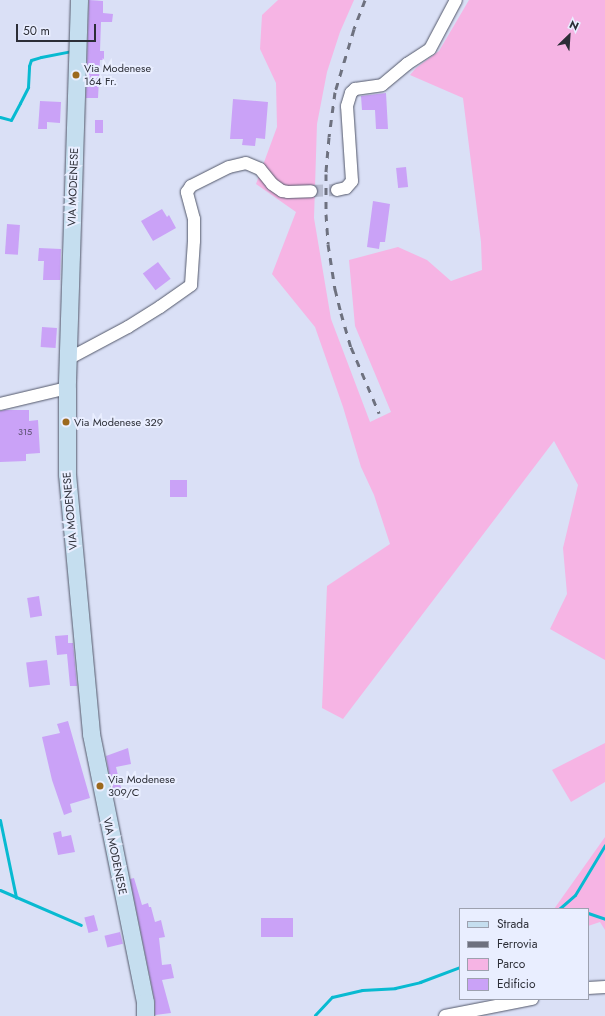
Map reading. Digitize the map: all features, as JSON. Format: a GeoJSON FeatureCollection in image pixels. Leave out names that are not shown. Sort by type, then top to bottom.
{"type":"FeatureCollection","features":[{"type":"Feature","properties":{"kind":"street","name":"VIA MODENESE"},"geometry":{"type":"LineString","coordinates":[[78,0],[67,388],[67,474],[88,712],[98,774],[145,1002],[145,1016]]}},
{"type":"Feature","properties":{"kind":"street"},"geometry":{"type":"LineString","coordinates":[[337,190],[346,188],[352,181],[347,106],[351,94],[356,89],[382,85],[407,64],[430,49],[456,0]]}},
{"type":"Feature","properties":{"kind":"street"},"geometry":{"type":"LineString","coordinates":[[68,359],[128,327],[191,285],[193,276],[194,219],[187,192],[191,186],[229,167],[246,163],[256,167],[272,184],[282,190],[288,192],[312,191]]}},
{"type":"Feature","properties":{"kind":"street"},"geometry":{"type":"LineString","coordinates":[[0,404],[67,388]]}},
{"type":"Feature","properties":{"kind":"street"},"geometry":{"type":"LineString","coordinates":[[589,988],[605,987]]}},
{"type":"Feature","properties":{"kind":"street"},"geometry":{"type":"LineString","coordinates":[[445,1016],[527,1000]]}},
{"type":"Feature","properties":{"kind":"green space"},"geometry":{"type":"Polygon","coordinates":[[[278,0],[354,0],[340,32],[327,72],[317,124],[314,218],[331,319],[370,422],[391,412],[355,326],[349,260],[398,247],[427,260],[451,281],[482,270],[481,242],[463,98],[410,75],[416,68],[439,51],[469,0],[605,0],[605,660],[550,629],[567,594],[563,548],[578,485],[554,441],[343,719],[322,708],[327,586],[390,544],[374,495],[361,467],[343,407],[315,327],[272,274],[296,212],[256,184],[277,127],[276,83],[260,49],[262,15],[278,0]]]}},
{"type":"Feature","properties":{"kind":"green space"},"geometry":{"type":"Polygon","coordinates":[[[605,743],[605,782],[571,802],[552,770],[605,743]]]}},
{"type":"Feature","properties":{"kind":"green space"},"geometry":{"type":"Polygon","coordinates":[[[605,837],[605,930],[600,922],[589,926],[589,908],[555,908],[605,837]]]}},
{"type":"Feature","properties":{"kind":"building"},"geometry":{"type":"Polygon","coordinates":[[[89,0],[103,1],[103,13],[113,14],[112,22],[101,22],[100,51],[104,51],[104,60],[100,60],[98,98],[86,98],[89,0]]]}},
{"type":"Feature","properties":{"kind":"building"},"geometry":{"type":"Polygon","coordinates":[[[386,93],[388,129],[376,129],[375,110],[362,110],[361,96],[386,93]]]}},
{"type":"Feature","properties":{"kind":"building"},"geometry":{"type":"Polygon","coordinates":[[[233,99],[268,102],[265,139],[256,138],[255,146],[242,145],[243,139],[230,139],[233,99]]]}},
{"type":"Feature","properties":{"kind":"building"},"geometry":{"type":"Polygon","coordinates":[[[40,101],[61,102],[60,123],[47,122],[47,129],[38,129],[40,101]]]}},
{"type":"Feature","properties":{"kind":"building"},"geometry":{"type":"Polygon","coordinates":[[[95,120],[103,120],[103,133],[95,133],[95,120]]]}},
{"type":"Feature","properties":{"kind":"building"},"geometry":{"type":"Polygon","coordinates":[[[406,167],[408,187],[398,188],[396,168],[406,167]]]}},
{"type":"Feature","properties":{"kind":"building"},"geometry":{"type":"Polygon","coordinates":[[[373,201],[390,204],[385,242],[380,242],[379,249],[367,247],[373,201]]]}},
{"type":"Feature","properties":{"kind":"building"},"geometry":{"type":"Polygon","coordinates":[[[162,209],[167,217],[169,215],[176,228],[153,241],[141,221],[162,209]]]}},
{"type":"Feature","properties":{"kind":"building"},"geometry":{"type":"Polygon","coordinates":[[[7,224],[20,225],[18,255],[5,254],[7,224]]]}},
{"type":"Feature","properties":{"kind":"building"},"geometry":{"type":"Polygon","coordinates":[[[39,248],[61,249],[60,280],[43,280],[44,261],[38,261],[39,248]]]}},
{"type":"Feature","properties":{"kind":"building"},"geometry":{"type":"Polygon","coordinates":[[[158,262],[171,279],[155,290],[143,273],[158,262]]]}},
{"type":"Feature","properties":{"kind":"building"},"geometry":{"type":"Polygon","coordinates":[[[42,327],[57,328],[56,348],[41,347],[42,327]]]}},
{"type":"Feature","properties":{"kind":"building"},"geometry":{"type":"Polygon","coordinates":[[[29,410],[29,421],[38,420],[40,453],[26,454],[26,461],[0,462],[0,411],[29,410]]]}},
{"type":"Feature","properties":{"kind":"building"},"geometry":{"type":"Polygon","coordinates":[[[170,480],[187,480],[187,497],[170,497],[170,480]]]}},
{"type":"Feature","properties":{"kind":"building"},"geometry":{"type":"Polygon","coordinates":[[[39,596],[42,616],[30,618],[27,598],[39,596]]]}},
{"type":"Feature","properties":{"kind":"building"},"geometry":{"type":"Polygon","coordinates":[[[68,635],[68,643],[73,643],[77,686],[70,686],[67,654],[57,655],[55,636],[68,635]]]}},
{"type":"Feature","properties":{"kind":"building"},"geometry":{"type":"Polygon","coordinates":[[[47,660],[50,685],[29,687],[26,663],[47,660]]]}},
{"type":"Feature","properties":{"kind":"building"},"geometry":{"type":"Polygon","coordinates":[[[68,721],[90,798],[70,804],[72,812],[64,815],[52,780],[42,737],[60,733],[57,724],[68,721]]]}},
{"type":"Feature","properties":{"kind":"building"},"geometry":{"type":"Polygon","coordinates":[[[128,748],[131,764],[116,767],[121,788],[112,790],[106,756],[128,748]]]}},
{"type":"Feature","properties":{"kind":"building"},"geometry":{"type":"Polygon","coordinates":[[[61,831],[62,837],[71,835],[75,852],[58,855],[53,833],[61,831]]]}},
{"type":"Feature","properties":{"kind":"building"},"geometry":{"type":"Polygon","coordinates":[[[134,878],[142,905],[148,903],[149,907],[151,907],[155,922],[161,920],[165,937],[159,938],[162,965],[171,964],[174,978],[162,980],[171,1013],[155,1015],[155,1002],[130,879],[134,878]]]}},
{"type":"Feature","properties":{"kind":"building"},"geometry":{"type":"Polygon","coordinates":[[[94,915],[98,930],[88,933],[84,918],[94,915]]]}},
{"type":"Feature","properties":{"kind":"building"},"geometry":{"type":"Polygon","coordinates":[[[261,918],[293,918],[293,937],[261,937],[261,918]]]}},
{"type":"Feature","properties":{"kind":"building"},"geometry":{"type":"Polygon","coordinates":[[[120,932],[123,944],[107,948],[104,936],[120,932]]]}},
{"type":"Feature","properties":{"kind":"waterway"},"geometry":{"type":"LineString","coordinates":[[0,117],[11,120],[28,87],[29,66],[31,60],[72,51]]}},
{"type":"Feature","properties":{"kind":"waterway"},"geometry":{"type":"LineString","coordinates":[[0,820],[16,897]]}},
{"type":"Feature","properties":{"kind":"waterway"},"geometry":{"type":"LineString","coordinates":[[560,908],[575,895],[605,845]]}},
{"type":"Feature","properties":{"kind":"waterway"},"geometry":{"type":"LineString","coordinates":[[0,890],[81,925]]}},
{"type":"Feature","properties":{"kind":"waterway"},"geometry":{"type":"LineString","coordinates":[[589,913],[605,919]]}},
{"type":"Feature","properties":{"kind":"waterway"},"geometry":{"type":"LineString","coordinates":[[315,1015],[332,997],[362,990],[395,988],[420,982],[459,967]]}},
{"type":"Feature","properties":{"kind":"tunnel"},"geometry":{"type":"LineString","coordinates":[[311,191],[337,190]]}},
{"type":"Feature","properties":{"kind":"railway"},"geometry":{"type":"LineString","coordinates":[[365,0],[354,29],[335,92],[326,174],[326,214],[328,244],[335,289],[341,313],[351,347],[379,413]]}},
{"type":"Feature","properties":{"kind":"place","name":"Via Modenese 164 Fr."},"geometry":{"type":"Point","coordinates":[76,75]}},
{"type":"Feature","properties":{"kind":"place","name":"Via Modenese 329"},"geometry":{"type":"Point","coordinates":[66,422]}},
{"type":"Feature","properties":{"kind":"place","name":"Via Modenese 309/C"},"geometry":{"type":"Point","coordinates":[100,786]}}]}
